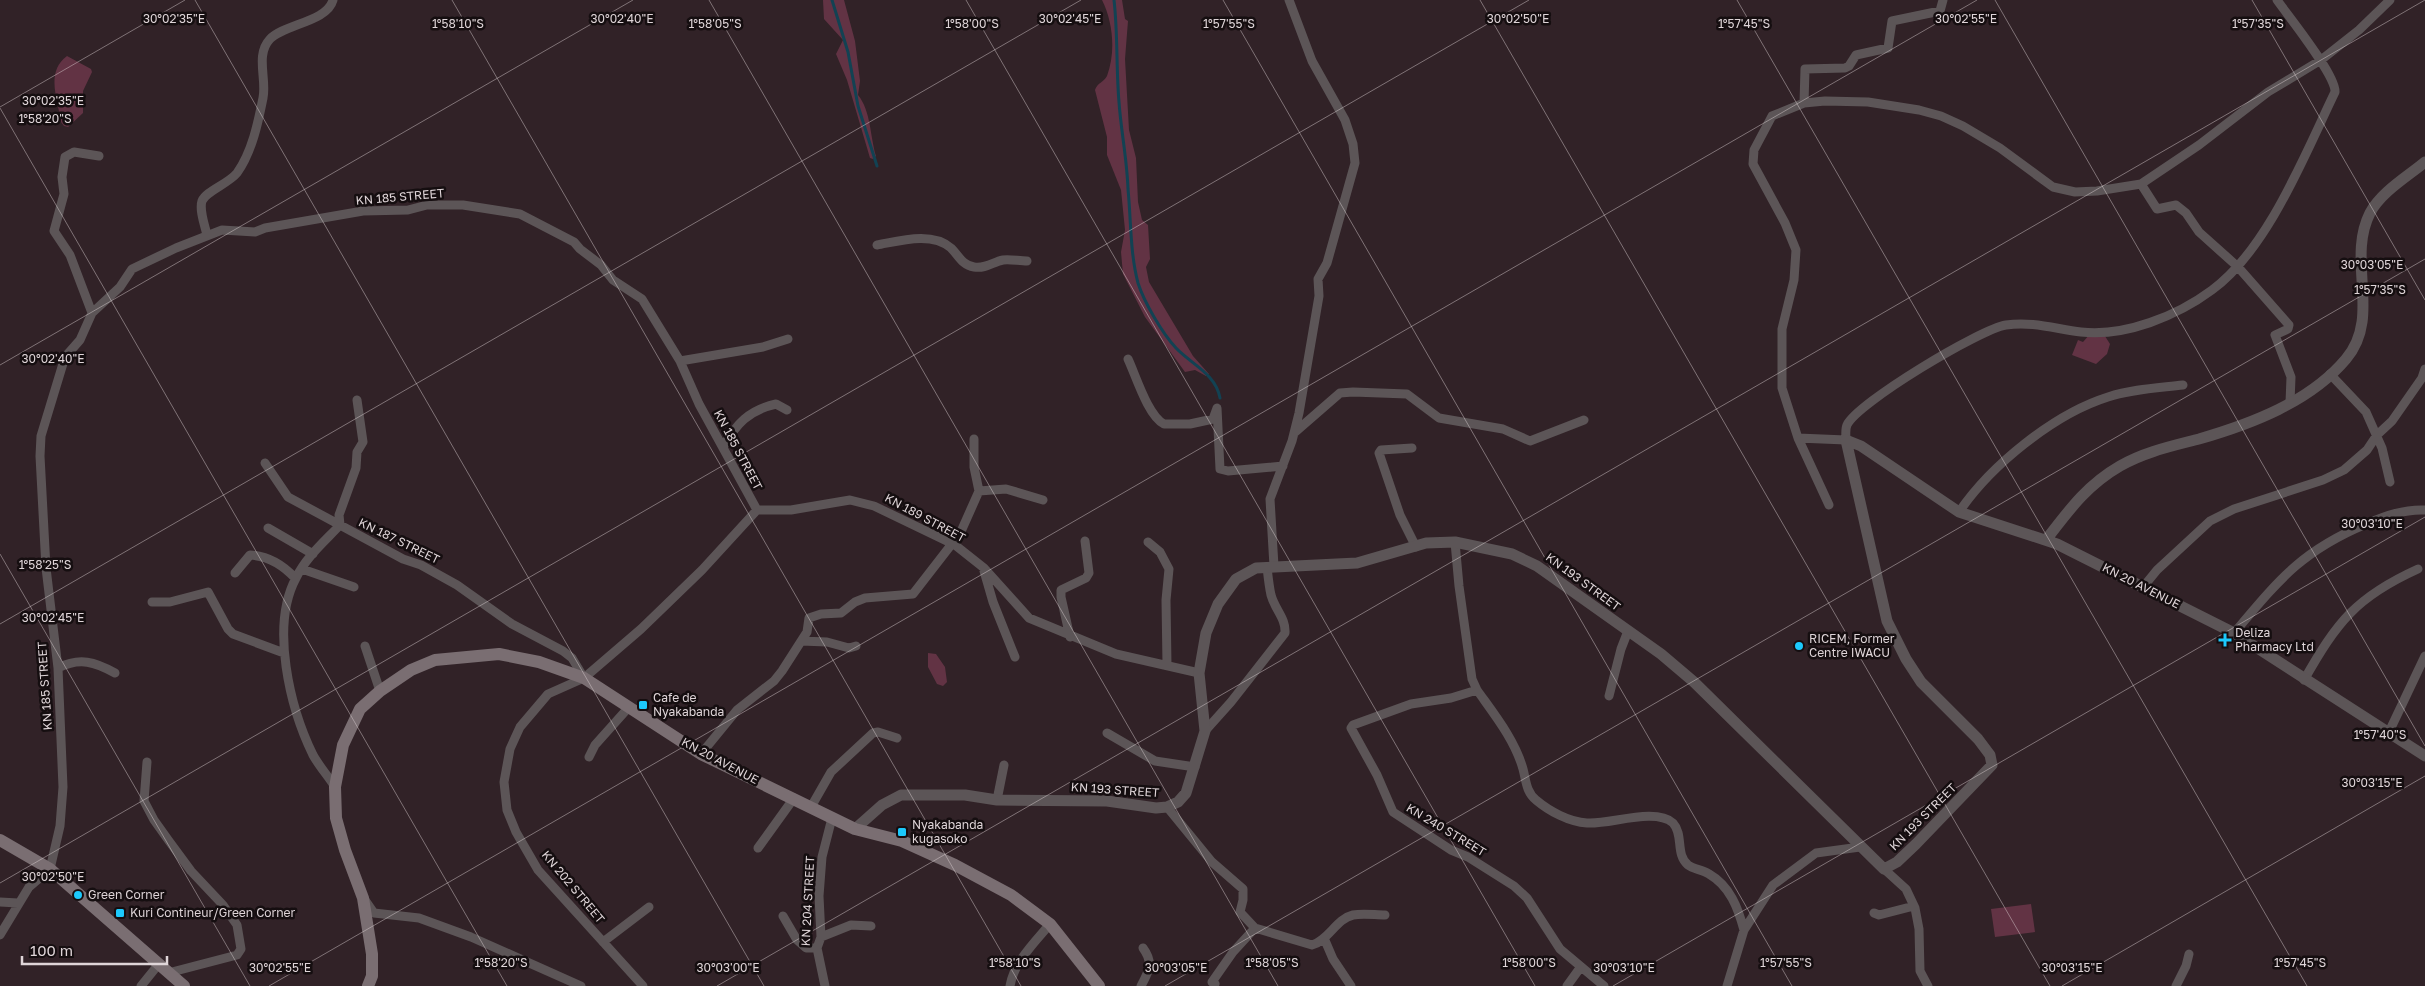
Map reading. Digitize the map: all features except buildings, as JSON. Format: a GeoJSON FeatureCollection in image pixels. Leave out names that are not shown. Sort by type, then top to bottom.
{"type":"FeatureCollection","features":[{"type":"Feature","properties":{"kind":"main road","name":"KN 20 AVENUE"},"geometry":{"type":"LineString","coordinates":[[372,983],[372,954],[363,898],[345,850],[336,818],[335,787],[343,745],[360,709],[380,691],[411,670],[435,660],[473,654],[499,654],[539,662],[584,678],[701,754],[855,829],[902,841],[955,865],[1010,894],[1050,924],[1099,986]]}},
{"type":"Feature","properties":{"kind":"main road"},"geometry":{"type":"LineString","coordinates":[[0,840],[50,869],[184,986]]}},
{"type":"Feature","properties":{"kind":"street"},"geometry":{"type":"LineString","coordinates":[[206,235],[201,203],[205,197],[225,185],[237,173],[246,156],[258,124],[265,88],[263,54],[266,44],[276,33],[324,12],[333,0]]}},
{"type":"Feature","properties":{"kind":"street"},"geometry":{"type":"LineString","coordinates":[[1205,731],[1231,702],[1285,633],[1286,622],[1276,610],[1271,595],[1270,499],[1294,433],[1319,296],[1318,279],[1327,262],[1355,163],[1353,144],[1345,120],[1312,60],[1289,0]]}},
{"type":"Feature","properties":{"kind":"street"},"geometry":{"type":"LineString","coordinates":[[1804,103],[1805,69],[1845,68],[1849,66],[1856,55],[1884,50],[1889,45],[1892,21],[1940,11],[1943,0]]}},
{"type":"Feature","properties":{"kind":"street"},"geometry":{"type":"LineString","coordinates":[[1798,438],[1846,440],[1847,425],[1858,413],[1907,377],[1981,333],[2005,325],[2024,324],[2050,325],[2080,332],[2102,332],[2150,322],[2180,310],[2212,290],[2238,267],[2278,206],[2335,92],[2321,60],[2277,0]]}},
{"type":"Feature","properties":{"kind":"street"},"geometry":{"type":"LineString","coordinates":[[1829,505],[1798,438],[1785,402],[1782,380],[1782,328],[1794,280],[1796,250],[1785,223],[1753,164],[1754,150],[1772,116],[1804,103],[1868,102],[1919,110],[1941,116],[1964,126],[2000,148],[2053,187],[2075,192],[2097,191],[2140,184],[2205,140],[2268,92],[2321,60],[2359,30],[2390,0]]}},
{"type":"Feature","properties":{"kind":"street"},"geometry":{"type":"LineString","coordinates":[[92,313],[70,255],[54,231],[64,194],[62,177],[65,157],[74,152],[100,156]]}},
{"type":"Feature","properties":{"kind":"street"},"geometry":{"type":"LineString","coordinates":[[2046,540],[2082,493],[2121,465],[2152,452],[2265,418],[2290,403],[2330,374],[2346,359],[2361,330],[2364,310],[2360,270],[2362,244],[2370,212],[2390,191],[2425,162]]}},
{"type":"Feature","properties":{"kind":"street"},"geometry":{"type":"LineString","coordinates":[[2140,184],[2157,209],[2176,205],[2186,213],[2199,232],[2238,267],[2290,324],[2288,329],[2275,335],[2291,377],[2290,403]]}},
{"type":"Feature","properties":{"kind":"street","name":"KN 185 STREET"},"geometry":{"type":"LineString","coordinates":[[50,869],[60,826],[63,787],[58,668],[46,568],[40,456],[41,436],[65,357],[80,340],[92,313],[120,287],[132,269],[206,235],[222,230],[255,232],[265,228],[363,211],[408,210],[428,205],[463,205],[520,214],[574,242],[580,250],[601,265],[613,280],[642,299],[680,361],[699,404],[757,510]]}},
{"type":"Feature","properties":{"kind":"street"},"geometry":{"type":"LineString","coordinates":[[877,245],[916,238],[942,242],[951,248],[965,264],[975,267],[990,266],[1003,260],[1026,261]]}},
{"type":"Feature","properties":{"kind":"street"},"geometry":{"type":"LineString","coordinates":[[680,361],[763,347],[788,339]]}},
{"type":"Feature","properties":{"kind":"street"},"geometry":{"type":"LineString","coordinates":[[1128,359],[1150,407],[1159,421],[1164,424],[1204,422],[1213,419],[1218,408],[1220,469],[1228,471],[1283,466]]}},
{"type":"Feature","properties":{"kind":"street"},"geometry":{"type":"LineString","coordinates":[[2144,586],[2164,563],[2210,521],[2234,509],[2323,480],[2344,470],[2367,450],[2377,435],[2392,421],[2422,378],[2425,369]]}},
{"type":"Feature","properties":{"kind":"street"},"geometry":{"type":"LineString","coordinates":[[2330,374],[2366,412],[2377,435],[2390,482]]}},
{"type":"Feature","properties":{"kind":"street"},"geometry":{"type":"LineString","coordinates":[[1960,512],[1972,494],[2000,464],[2031,439],[2071,415],[2107,398],[2140,389],[2183,385]]}},
{"type":"Feature","properties":{"kind":"street"},"geometry":{"type":"LineString","coordinates":[[1294,433],[1340,393],[1354,392],[1407,394],[1439,418],[1503,429],[1530,441],[1584,420]]}},
{"type":"Feature","properties":{"kind":"street"},"geometry":{"type":"LineString","coordinates":[[340,525],[339,515],[356,468],[357,452],[363,442],[356,400]]}},
{"type":"Feature","properties":{"kind":"street"},"geometry":{"type":"LineString","coordinates":[[723,447],[731,433],[751,412],[776,404],[787,410]]}},
{"type":"Feature","properties":{"kind":"street"},"geometry":{"type":"LineString","coordinates":[[701,754],[737,710],[774,681],[807,632],[809,618],[821,614],[841,614],[854,602],[865,598],[913,594],[952,545],[979,491],[974,467],[974,439]]}},
{"type":"Feature","properties":{"kind":"street","name":"KN 20 AVENUE"},"geometry":{"type":"LineString","coordinates":[[1846,440],[1868,451],[1960,512],[2046,540],[2144,586],[2234,634],[2425,756]]}},
{"type":"Feature","properties":{"kind":"street","name":"KN 193 STREET"},"geometry":{"type":"LineString","coordinates":[[855,829],[882,805],[901,795],[965,795],[997,800],[1107,802],[1156,808],[1167,807],[1178,802],[1186,794],[1205,731],[1199,673],[1206,633],[1218,604],[1236,578],[1256,568],[1357,563],[1426,543],[1455,542],[1512,554],[1537,566],[1661,654],[1694,682],[1884,869],[1897,862],[1916,844],[1992,765],[1990,755],[1978,739],[1921,682],[1906,660],[1888,621],[1846,440]]}},
{"type":"Feature","properties":{"kind":"street"},"geometry":{"type":"LineString","coordinates":[[1412,448],[1381,450],[1379,453],[1400,515],[1416,547]]}},
{"type":"Feature","properties":{"kind":"street"},"geometry":{"type":"LineString","coordinates":[[265,463],[288,497],[340,525]]}},
{"type":"Feature","properties":{"kind":"street"},"geometry":{"type":"LineString","coordinates":[[979,491],[1006,489],[1043,500]]}},
{"type":"Feature","properties":{"kind":"street","name":"KN 189 STREET"},"geometry":{"type":"LineString","coordinates":[[757,510],[791,510],[850,500],[874,506],[952,545],[984,568],[1029,618],[1070,637],[1116,654],[1199,673]]}},
{"type":"Feature","properties":{"kind":"street"},"geometry":{"type":"LineString","coordinates":[[2234,634],[2296,563],[2323,544],[2374,520],[2409,509],[2425,510]]}},
{"type":"Feature","properties":{"kind":"street"},"geometry":{"type":"LineString","coordinates":[[584,678],[642,629],[702,570],[757,510]]}},
{"type":"Feature","properties":{"kind":"street","name":"KN 187 STREET"},"geometry":{"type":"LineString","coordinates":[[335,787],[313,756],[297,714],[284,653],[285,607],[296,578],[313,554],[340,525],[403,559],[421,565],[456,585],[505,620],[563,651],[572,658],[584,678]]}},
{"type":"Feature","properties":{"kind":"street"},"geometry":{"type":"LineString","coordinates":[[268,528],[313,554]]}},
{"type":"Feature","properties":{"kind":"street"},"geometry":{"type":"LineString","coordinates":[[1070,637],[1061,590],[1086,578],[1089,573],[1085,541]]}},
{"type":"Feature","properties":{"kind":"street"},"geometry":{"type":"LineString","coordinates":[[1148,542],[1160,552],[1169,569],[1166,600],[1168,665]]}},
{"type":"Feature","properties":{"kind":"street"},"geometry":{"type":"LineString","coordinates":[[1455,542],[1472,679],[1513,746],[1523,768],[1529,792],[1550,810],[1576,822],[1605,822],[1636,816],[1662,818],[1672,823],[1678,831],[1680,855],[1689,866],[1717,879],[1730,894],[1739,910],[1744,930]]}},
{"type":"Feature","properties":{"kind":"street"},"geometry":{"type":"LineString","coordinates":[[234,574],[250,555],[285,567],[296,578]]}},
{"type":"Feature","properties":{"kind":"street"},"geometry":{"type":"LineString","coordinates":[[984,568],[992,602],[1015,658]]}},
{"type":"Feature","properties":{"kind":"street"},"geometry":{"type":"LineString","coordinates":[[302,569],[354,588]]}},
{"type":"Feature","properties":{"kind":"street"},"geometry":{"type":"LineString","coordinates":[[2304,680],[2323,647],[2348,613],[2363,599],[2388,582],[2418,569]]}},
{"type":"Feature","properties":{"kind":"street"},"geometry":{"type":"LineString","coordinates":[[152,602],[170,602],[208,592],[228,629],[233,634],[284,653]]}},
{"type":"Feature","properties":{"kind":"street"},"geometry":{"type":"LineString","coordinates":[[1609,696],[1620,649],[1628,631]]}},
{"type":"Feature","properties":{"kind":"street"},"geometry":{"type":"LineString","coordinates":[[801,641],[827,642],[849,648],[856,646]]}},
{"type":"Feature","properties":{"kind":"street"},"geometry":{"type":"LineString","coordinates":[[365,646],[380,691]]}},
{"type":"Feature","properties":{"kind":"street"},"geometry":{"type":"LineString","coordinates":[[2389,732],[2425,656]]}},
{"type":"Feature","properties":{"kind":"street"},"geometry":{"type":"LineString","coordinates":[[58,668],[71,662],[86,661],[98,664],[115,673]]}},
{"type":"Feature","properties":{"kind":"street","name":"KN 202 STREET"},"geometry":{"type":"LineString","coordinates":[[584,678],[548,694],[520,727],[510,749],[504,782],[507,810],[516,832],[538,870],[643,986]]}},
{"type":"Feature","properties":{"kind":"street","name":"KN 240 STREET"},"geometry":{"type":"LineString","coordinates":[[1477,690],[1452,698],[1411,704],[1353,725],[1351,728],[1378,775],[1393,812],[1451,850],[1468,857],[1514,886],[1527,898],[1560,949],[1580,968],[1604,986]]}},
{"type":"Feature","properties":{"kind":"street"},"geometry":{"type":"LineString","coordinates":[[589,757],[595,745],[629,707]]}},
{"type":"Feature","properties":{"kind":"street"},"geometry":{"type":"LineString","coordinates":[[811,807],[831,772],[873,734],[878,732],[897,738]]}},
{"type":"Feature","properties":{"kind":"street"},"geometry":{"type":"LineString","coordinates":[[1107,734],[1155,761],[1195,767]]}},
{"type":"Feature","properties":{"kind":"street"},"geometry":{"type":"LineString","coordinates":[[147,762],[144,801],[154,820],[191,871],[223,904],[237,925],[240,949],[237,955],[168,973]]}},
{"type":"Feature","properties":{"kind":"street"},"geometry":{"type":"LineString","coordinates":[[997,800],[1004,765]]}},
{"type":"Feature","properties":{"kind":"street"},"geometry":{"type":"LineString","coordinates":[[758,848],[794,798]]}},
{"type":"Feature","properties":{"kind":"street"},"geometry":{"type":"LineString","coordinates":[[1167,807],[1212,862],[1243,890],[1244,900],[1240,912],[1255,928],[1312,944],[1320,943],[1345,919],[1354,915],[1385,915]]}},
{"type":"Feature","properties":{"kind":"street","name":"KN 204 STREET"},"geometry":{"type":"LineString","coordinates":[[825,986],[817,948],[821,937],[819,896],[822,857],[832,818]]}},
{"type":"Feature","properties":{"kind":"street"},"geometry":{"type":"LineString","coordinates":[[1727,986],[1744,930],[1773,885],[1816,853],[1860,847]]}},
{"type":"Feature","properties":{"kind":"street"},"geometry":{"type":"LineString","coordinates":[[0,935],[18,903],[30,888],[50,869]]}},
{"type":"Feature","properties":{"kind":"street"},"geometry":{"type":"LineString","coordinates":[[1884,869],[1906,889],[1914,906],[1918,929],[1920,971],[1928,986]]}},
{"type":"Feature","properties":{"kind":"street"},"geometry":{"type":"LineString","coordinates":[[363,898],[374,913],[419,918],[471,937],[581,986]]}},
{"type":"Feature","properties":{"kind":"street"},"geometry":{"type":"LineString","coordinates":[[0,902],[18,903]]}},
{"type":"Feature","properties":{"kind":"street"},"geometry":{"type":"LineString","coordinates":[[1874,913],[1879,915],[1914,906]]}},
{"type":"Feature","properties":{"kind":"street"},"geometry":{"type":"LineString","coordinates":[[603,942],[649,907]]}},
{"type":"Feature","properties":{"kind":"street"},"geometry":{"type":"LineString","coordinates":[[782,916],[797,940],[806,948],[817,948]]}},
{"type":"Feature","properties":{"kind":"street"},"geometry":{"type":"LineString","coordinates":[[1010,986],[1011,977],[1028,949],[1050,924]]}},
{"type":"Feature","properties":{"kind":"street"},"geometry":{"type":"LineString","coordinates":[[821,937],[851,925],[871,926]]}},
{"type":"Feature","properties":{"kind":"street"},"geometry":{"type":"LineString","coordinates":[[1214,986],[1215,984],[1212,982],[1221,968],[1255,928]]}},
{"type":"Feature","properties":{"kind":"street"},"geometry":{"type":"LineString","coordinates":[[1324,938],[1333,959],[1351,986]]}},
{"type":"Feature","properties":{"kind":"street"},"geometry":{"type":"LineString","coordinates":[[1141,986],[1150,968],[1150,958],[1143,948]]}},
{"type":"Feature","properties":{"kind":"street"},"geometry":{"type":"LineString","coordinates":[[2176,986],[2186,966],[2189,954]]}},
{"type":"Feature","properties":{"kind":"street"},"geometry":{"type":"LineString","coordinates":[[141,986],[158,965]]}},
{"type":"Feature","properties":{"kind":"street"},"geometry":{"type":"LineString","coordinates":[[1567,986],[1580,968]]}},
{"type":"Feature","properties":{"kind":"shaded area"},"geometry":{"type":"Polygon","coordinates":[[[823,0],[844,0],[855,41],[860,81],[858,95],[868,116],[876,156],[873,159],[870,158],[847,80],[836,54],[843,40],[824,19],[823,0]]]}},
{"type":"Feature","properties":{"kind":"shaded area"},"geometry":{"type":"Polygon","coordinates":[[[1102,0],[1122,0],[1125,19],[1128,21],[1125,59],[1129,130],[1136,158],[1138,202],[1142,220],[1148,225],[1150,259],[1146,267],[1149,282],[1193,356],[1209,374],[1206,376],[1195,370],[1185,372],[1145,317],[1123,274],[1121,252],[1125,230],[1121,190],[1107,155],[1107,137],[1095,90],[1107,76],[1112,57],[1111,27],[1102,0]]]}},
{"type":"Feature","properties":{"kind":"shaded area"},"geometry":{"type":"Polygon","coordinates":[[[67,56],[91,69],[92,72],[83,91],[83,113],[68,127],[64,126],[61,122],[55,87],[56,70],[67,56]]]}},
{"type":"Feature","properties":{"kind":"shaded area"},"geometry":{"type":"Polygon","coordinates":[[[2103,333],[2110,344],[2107,354],[2096,364],[2072,355],[2078,340],[2083,342],[2090,334],[2103,333]]]}},
{"type":"Feature","properties":{"kind":"shaded area"},"geometry":{"type":"Polygon","coordinates":[[[928,653],[936,654],[945,667],[947,682],[943,686],[937,684],[928,667],[928,653]]]}},
{"type":"Feature","properties":{"kind":"shaded area"},"geometry":{"type":"Polygon","coordinates":[[[2031,904],[2035,932],[1995,937],[1991,909],[2031,904]]]}},
{"type":"Feature","properties":{"kind":"waterway"},"geometry":{"type":"LineString","coordinates":[[832,0],[848,52],[858,106],[877,166]]}},
{"type":"Feature","properties":{"kind":"waterway"},"geometry":{"type":"LineString","coordinates":[[1114,0],[1119,102],[1135,272],[1141,291],[1159,326],[1176,348],[1214,382],[1220,398]]}},
{"type":"Feature","properties":{"kind":"place","name":"Deliza Pharmacy Ltd"},"geometry":{"type":"Point","coordinates":[2225,640]}},
{"type":"Feature","properties":{"kind":"place","name":"RICEM, Former Centre IWACU"},"geometry":{"type":"Point","coordinates":[1799,646]}},
{"type":"Feature","properties":{"kind":"place","name":"Cafe de Nyakabanda"},"geometry":{"type":"Point","coordinates":[643,705]}},
{"type":"Feature","properties":{"kind":"place","name":"Nyakabanda kugasoko"},"geometry":{"type":"Point","coordinates":[902,832]}},
{"type":"Feature","properties":{"kind":"place","name":"Green Corner"},"geometry":{"type":"Point","coordinates":[78,895]}},
{"type":"Feature","properties":{"kind":"place","name":"Kuri Contineur/Green Corner"},"geometry":{"type":"Point","coordinates":[120,913]}}]}
